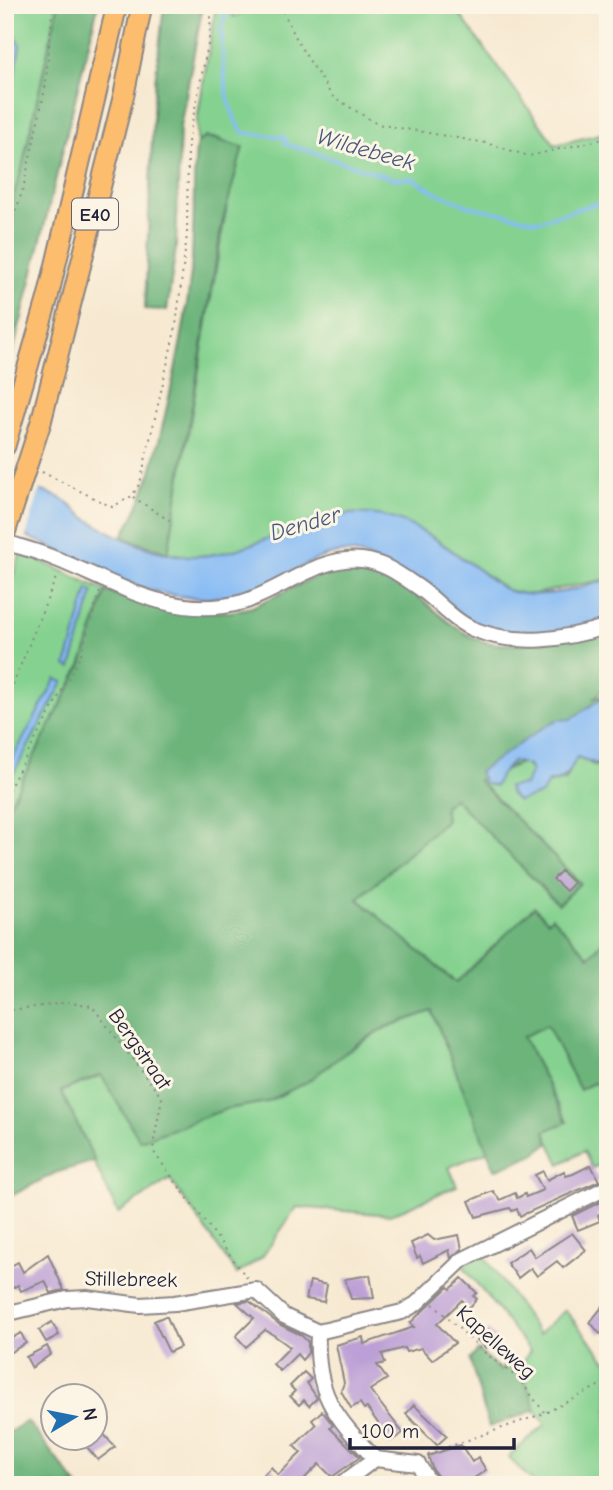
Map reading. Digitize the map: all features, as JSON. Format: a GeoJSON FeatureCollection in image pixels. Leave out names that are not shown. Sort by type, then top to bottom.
{"type":"FeatureCollection","features":[{"type":"Feature","properties":{"kind":"highway","name":"E40"},"geometry":{"type":"LineString","coordinates":[[5,446],[51,285],[117,5]]}},
{"type":"Feature","properties":{"kind":"highway","name":"E40"},"geometry":{"type":"LineString","coordinates":[[5,533],[41,422],[124,94],[142,5]]}},
{"type":"Feature","properties":{"kind":"street"},"geometry":{"type":"LineString","coordinates":[[5,542],[62,562],[103,582],[157,602],[192,607],[241,603],[288,584],[335,560],[358,559],[383,563],[471,628],[522,642],[581,635],[608,626]]}},
{"type":"Feature","properties":{"kind":"street"},"geometry":{"type":"LineString","coordinates":[[256,1290],[284,1315],[318,1332],[402,1312],[462,1260],[608,1187]]}},
{"type":"Feature","properties":{"kind":"street","name":"Stillebreek"},"geometry":{"type":"LineString","coordinates":[[5,1314],[67,1299],[87,1298],[140,1305],[175,1303],[256,1290]]}},
{"type":"Feature","properties":{"kind":"street"},"geometry":{"type":"LineString","coordinates":[[318,1332],[319,1380],[327,1398],[355,1438],[375,1458],[418,1464],[431,1485]]}},
{"type":"Feature","properties":{"kind":"street"},"geometry":{"type":"LineString","coordinates":[[340,1485],[375,1458]]}},
{"type":"Feature","properties":{"kind":"path"},"geometry":{"type":"LineString","coordinates":[[5,244],[23,189],[45,89],[52,5]]}},
{"type":"Feature","properties":{"kind":"path"},"geometry":{"type":"LineString","coordinates":[[47,473],[112,507],[132,496],[140,482],[173,347],[187,235],[188,142],[209,40],[212,5]]}},
{"type":"Feature","properties":{"kind":"path"},"geometry":{"type":"LineString","coordinates":[[281,5],[300,46],[332,96],[377,124],[486,143],[528,156],[608,138]]}},
{"type":"Feature","properties":{"kind":"path"},"geometry":{"type":"LineString","coordinates":[[132,496],[173,523]]}},
{"type":"Feature","properties":{"kind":"path"},"geometry":{"type":"LineString","coordinates":[[5,704],[62,562]]}},
{"type":"Feature","properties":{"kind":"path"},"geometry":{"type":"LineString","coordinates":[[5,796],[80,657],[103,582]]}},
{"type":"Feature","properties":{"kind":"path","name":"Bergstraat"},"geometry":{"type":"LineString","coordinates":[[5,1011],[71,1002],[92,1006],[162,1098],[153,1145],[155,1154],[256,1290]]}},
{"type":"Feature","properties":{"kind":"path","name":"Kapelleweg"},"geometry":{"type":"LineString","coordinates":[[424,1295],[484,1352],[519,1379],[545,1413]]}},
{"type":"Feature","properties":{"kind":"path"},"geometry":{"type":"LineString","coordinates":[[418,1464],[422,1456],[545,1413],[608,1381]]}},
{"type":"Feature","properties":{"kind":"green space"},"geometry":{"type":"Polygon","coordinates":[[[5,5],[98,5],[5,385],[5,5]]]}},
{"type":"Feature","properties":{"kind":"green space"},"geometry":{"type":"Polygon","coordinates":[[[58,5],[98,5],[21,321],[5,344],[5,223],[22,168],[58,5]]]}},
{"type":"Feature","properties":{"kind":"green space"},"geometry":{"type":"Polygon","coordinates":[[[164,5],[203,5],[180,127],[176,248],[167,310],[145,309],[154,91],[164,5]]]}},
{"type":"Feature","properties":{"kind":"green space"},"geometry":{"type":"Polygon","coordinates":[[[216,5],[229,5],[234,17],[254,5],[453,5],[555,145],[608,132],[608,579],[529,595],[507,590],[433,537],[383,516],[219,554],[193,557],[168,553],[228,198],[221,139],[207,137],[197,142],[197,121],[216,5]]]}},
{"type":"Feature","properties":{"kind":"green space"},"geometry":{"type":"Polygon","coordinates":[[[207,137],[243,147],[222,224],[168,553],[122,537],[132,520],[151,471],[173,381],[190,275],[197,142],[207,137]]]}},
{"type":"Feature","properties":{"kind":"green space"},"geometry":{"type":"Polygon","coordinates":[[[21,552],[106,591],[82,664],[5,813],[5,600],[21,552]]]}},
{"type":"Feature","properties":{"kind":"green space"},"geometry":{"type":"Polygon","coordinates":[[[367,567],[411,590],[450,623],[479,640],[525,644],[608,632],[608,685],[593,699],[608,694],[608,760],[604,765],[596,766],[576,756],[566,780],[545,784],[523,762],[478,780],[580,883],[558,904],[454,798],[444,806],[446,820],[358,899],[456,983],[534,907],[548,921],[552,917],[589,957],[602,942],[608,948],[608,1086],[593,1083],[580,1090],[547,1025],[523,1037],[567,1122],[545,1131],[549,1143],[534,1154],[495,1170],[432,1011],[386,1027],[357,1044],[307,1082],[267,1102],[226,1109],[140,1141],[101,1075],[61,1091],[95,1161],[55,1173],[5,1199],[5,813],[82,664],[106,591],[164,610],[230,612],[252,607],[334,568],[367,567]]]}},
{"type":"Feature","properties":{"kind":"green space"},"geometry":{"type":"Polygon","coordinates":[[[575,756],[596,766],[604,765],[608,760],[608,938],[589,957],[552,918],[548,921],[534,908],[456,983],[358,899],[446,820],[444,806],[454,798],[558,904],[580,883],[478,780],[523,762],[575,756]]]}},
{"type":"Feature","properties":{"kind":"green space"},"geometry":{"type":"Polygon","coordinates":[[[432,1011],[489,1151],[449,1167],[457,1186],[390,1215],[297,1207],[262,1257],[237,1274],[170,1179],[118,1213],[61,1092],[101,1075],[186,1122],[226,1109],[267,1102],[387,1027],[432,1011]]]}},
{"type":"Feature","properties":{"kind":"green space"},"geometry":{"type":"Polygon","coordinates":[[[547,1024],[580,1090],[593,1083],[608,1086],[608,1162],[592,1168],[584,1151],[560,1164],[544,1131],[567,1122],[523,1037],[547,1024]]]}},
{"type":"Feature","properties":{"kind":"green space"},"geometry":{"type":"Polygon","coordinates":[[[483,1254],[539,1334],[565,1310],[608,1363],[608,1479],[598,1485],[536,1485],[508,1457],[546,1424],[531,1405],[520,1366],[530,1351],[463,1266],[483,1254]]]}},
{"type":"Feature","properties":{"kind":"green space"},"geometry":{"type":"Polygon","coordinates":[[[478,1350],[500,1370],[512,1358],[520,1366],[536,1410],[489,1427],[470,1360],[478,1350]]]}},
{"type":"Feature","properties":{"kind":"green space"},"geometry":{"type":"Polygon","coordinates":[[[27,1421],[38,1435],[38,1452],[51,1452],[77,1485],[5,1485],[5,1435],[27,1421]]]}},
{"type":"Feature","properties":{"kind":"water"},"geometry":{"type":"Polygon","coordinates":[[[5,10],[20,46],[5,133],[5,10]]]}},
{"type":"Feature","properties":{"kind":"water"},"geometry":{"type":"Polygon","coordinates":[[[5,480],[60,498],[86,518],[124,539],[180,555],[219,554],[335,516],[358,513],[383,516],[421,531],[509,591],[546,594],[572,590],[608,579],[608,618],[533,634],[488,630],[457,615],[372,560],[354,553],[340,553],[312,561],[273,583],[246,593],[212,598],[180,596],[150,590],[121,580],[5,528],[5,480]]]}},
{"type":"Feature","properties":{"kind":"water"},"geometry":{"type":"Polygon","coordinates":[[[88,589],[93,592],[71,668],[66,666],[88,589]]]}},
{"type":"Feature","properties":{"kind":"water"},"geometry":{"type":"Polygon","coordinates":[[[56,679],[63,682],[5,789],[5,772],[56,679]]]}},
{"type":"Feature","properties":{"kind":"water"},"geometry":{"type":"Polygon","coordinates":[[[608,694],[608,757],[600,765],[577,757],[566,775],[559,780],[548,782],[542,794],[518,801],[511,795],[508,787],[525,785],[531,770],[528,765],[513,761],[501,774],[495,786],[484,783],[479,772],[487,766],[544,727],[557,720],[571,719],[608,694]]]}},
{"type":"Feature","properties":{"kind":"pier"},"geometry":{"type":"Polygon","coordinates":[[[5,476],[41,487],[25,539],[5,532],[5,476]]]}},
{"type":"Feature","properties":{"kind":"building"},"geometry":{"type":"Polygon","coordinates":[[[561,871],[574,883],[566,891],[553,879],[561,871]]]}},
{"type":"Feature","properties":{"kind":"building"},"geometry":{"type":"Polygon","coordinates":[[[591,1165],[599,1181],[520,1216],[517,1209],[512,1211],[510,1208],[476,1217],[469,1201],[493,1191],[500,1200],[515,1193],[517,1198],[525,1194],[526,1197],[543,1190],[535,1175],[543,1171],[547,1180],[564,1171],[566,1176],[591,1165]]]}},
{"type":"Feature","properties":{"kind":"building"},"geometry":{"type":"Polygon","coordinates":[[[608,1198],[608,1206],[598,1215],[600,1221],[578,1230],[572,1216],[608,1198]]]}},
{"type":"Feature","properties":{"kind":"building"},"geometry":{"type":"Polygon","coordinates":[[[572,1233],[586,1250],[563,1268],[557,1261],[537,1276],[531,1268],[518,1278],[507,1263],[529,1248],[535,1257],[572,1233]]]}},
{"type":"Feature","properties":{"kind":"building"},"geometry":{"type":"Polygon","coordinates":[[[428,1235],[434,1240],[459,1235],[462,1249],[451,1258],[449,1250],[423,1263],[420,1256],[417,1258],[411,1243],[428,1235]]]}},
{"type":"Feature","properties":{"kind":"building"},"geometry":{"type":"Polygon","coordinates":[[[48,1254],[64,1290],[51,1293],[45,1281],[21,1291],[18,1285],[13,1288],[5,1276],[5,1269],[18,1262],[23,1272],[48,1254]]]}},
{"type":"Feature","properties":{"kind":"building"},"geometry":{"type":"Polygon","coordinates":[[[370,1275],[374,1298],[351,1299],[345,1279],[370,1275]]]}},
{"type":"Feature","properties":{"kind":"building"},"geometry":{"type":"Polygon","coordinates":[[[462,1278],[477,1293],[473,1296],[477,1299],[469,1308],[462,1300],[437,1324],[455,1343],[432,1360],[421,1348],[406,1352],[404,1348],[382,1354],[385,1363],[377,1365],[387,1379],[370,1390],[403,1433],[391,1441],[367,1408],[364,1409],[360,1403],[351,1408],[341,1391],[344,1383],[336,1345],[363,1337],[364,1344],[414,1327],[410,1323],[448,1287],[451,1289],[462,1278]]]}},
{"type":"Feature","properties":{"kind":"building"},"geometry":{"type":"Polygon","coordinates":[[[310,1281],[327,1285],[324,1302],[306,1299],[310,1281]]]}},
{"type":"Feature","properties":{"kind":"building"},"geometry":{"type":"Polygon","coordinates":[[[249,1301],[308,1342],[308,1353],[302,1360],[297,1354],[280,1371],[273,1364],[290,1347],[265,1330],[246,1347],[236,1336],[254,1318],[237,1303],[249,1301]]]}},
{"type":"Feature","properties":{"kind":"building"},"geometry":{"type":"Polygon","coordinates":[[[603,1306],[608,1312],[608,1328],[600,1334],[590,1322],[603,1306]]]}},
{"type":"Feature","properties":{"kind":"building"},"geometry":{"type":"Polygon","coordinates":[[[167,1317],[180,1347],[169,1352],[154,1321],[167,1317]]]}},
{"type":"Feature","properties":{"kind":"building"},"geometry":{"type":"Polygon","coordinates":[[[52,1322],[59,1335],[46,1342],[39,1330],[52,1322]]]}},
{"type":"Feature","properties":{"kind":"building"},"geometry":{"type":"Polygon","coordinates":[[[488,1330],[497,1339],[486,1348],[477,1340],[488,1330]]]}},
{"type":"Feature","properties":{"kind":"building"},"geometry":{"type":"Polygon","coordinates":[[[21,1333],[26,1343],[9,1353],[5,1342],[21,1333]]]}},
{"type":"Feature","properties":{"kind":"building"},"geometry":{"type":"Polygon","coordinates":[[[47,1346],[51,1354],[32,1368],[26,1357],[47,1346]]]}},
{"type":"Feature","properties":{"kind":"building"},"geometry":{"type":"Polygon","coordinates":[[[304,1372],[311,1379],[307,1383],[317,1398],[309,1406],[304,1400],[299,1405],[290,1396],[295,1391],[290,1386],[304,1372]]]}},
{"type":"Feature","properties":{"kind":"building"},"geometry":{"type":"Polygon","coordinates":[[[414,1405],[447,1436],[437,1445],[406,1414],[414,1405]]]}},
{"type":"Feature","properties":{"kind":"building"},"geometry":{"type":"Polygon","coordinates":[[[322,1411],[333,1425],[330,1428],[360,1457],[332,1477],[319,1464],[305,1478],[311,1485],[254,1485],[271,1467],[278,1475],[301,1453],[294,1446],[316,1425],[312,1420],[322,1411]]]}},
{"type":"Feature","properties":{"kind":"building"},"geometry":{"type":"Polygon","coordinates":[[[108,1439],[115,1447],[98,1460],[91,1452],[108,1452],[108,1439]]]}},
{"type":"Feature","properties":{"kind":"building"},"geometry":{"type":"Polygon","coordinates":[[[461,1445],[472,1462],[478,1457],[486,1470],[464,1485],[444,1485],[433,1470],[428,1456],[461,1445]]]}},
{"type":"Feature","properties":{"kind":"waterway","name":"Wildebeek"},"geometry":{"type":"LineString","coordinates":[[223,5],[225,18],[221,27],[225,82],[231,109],[243,133],[284,137],[286,144],[394,179],[412,178],[435,192],[468,206],[538,221],[608,200]]}},
{"type":"Feature","properties":{"kind":"water label","name":"Dender"},"geometry":{"type":"Point","coordinates":[305,523]}}]}
